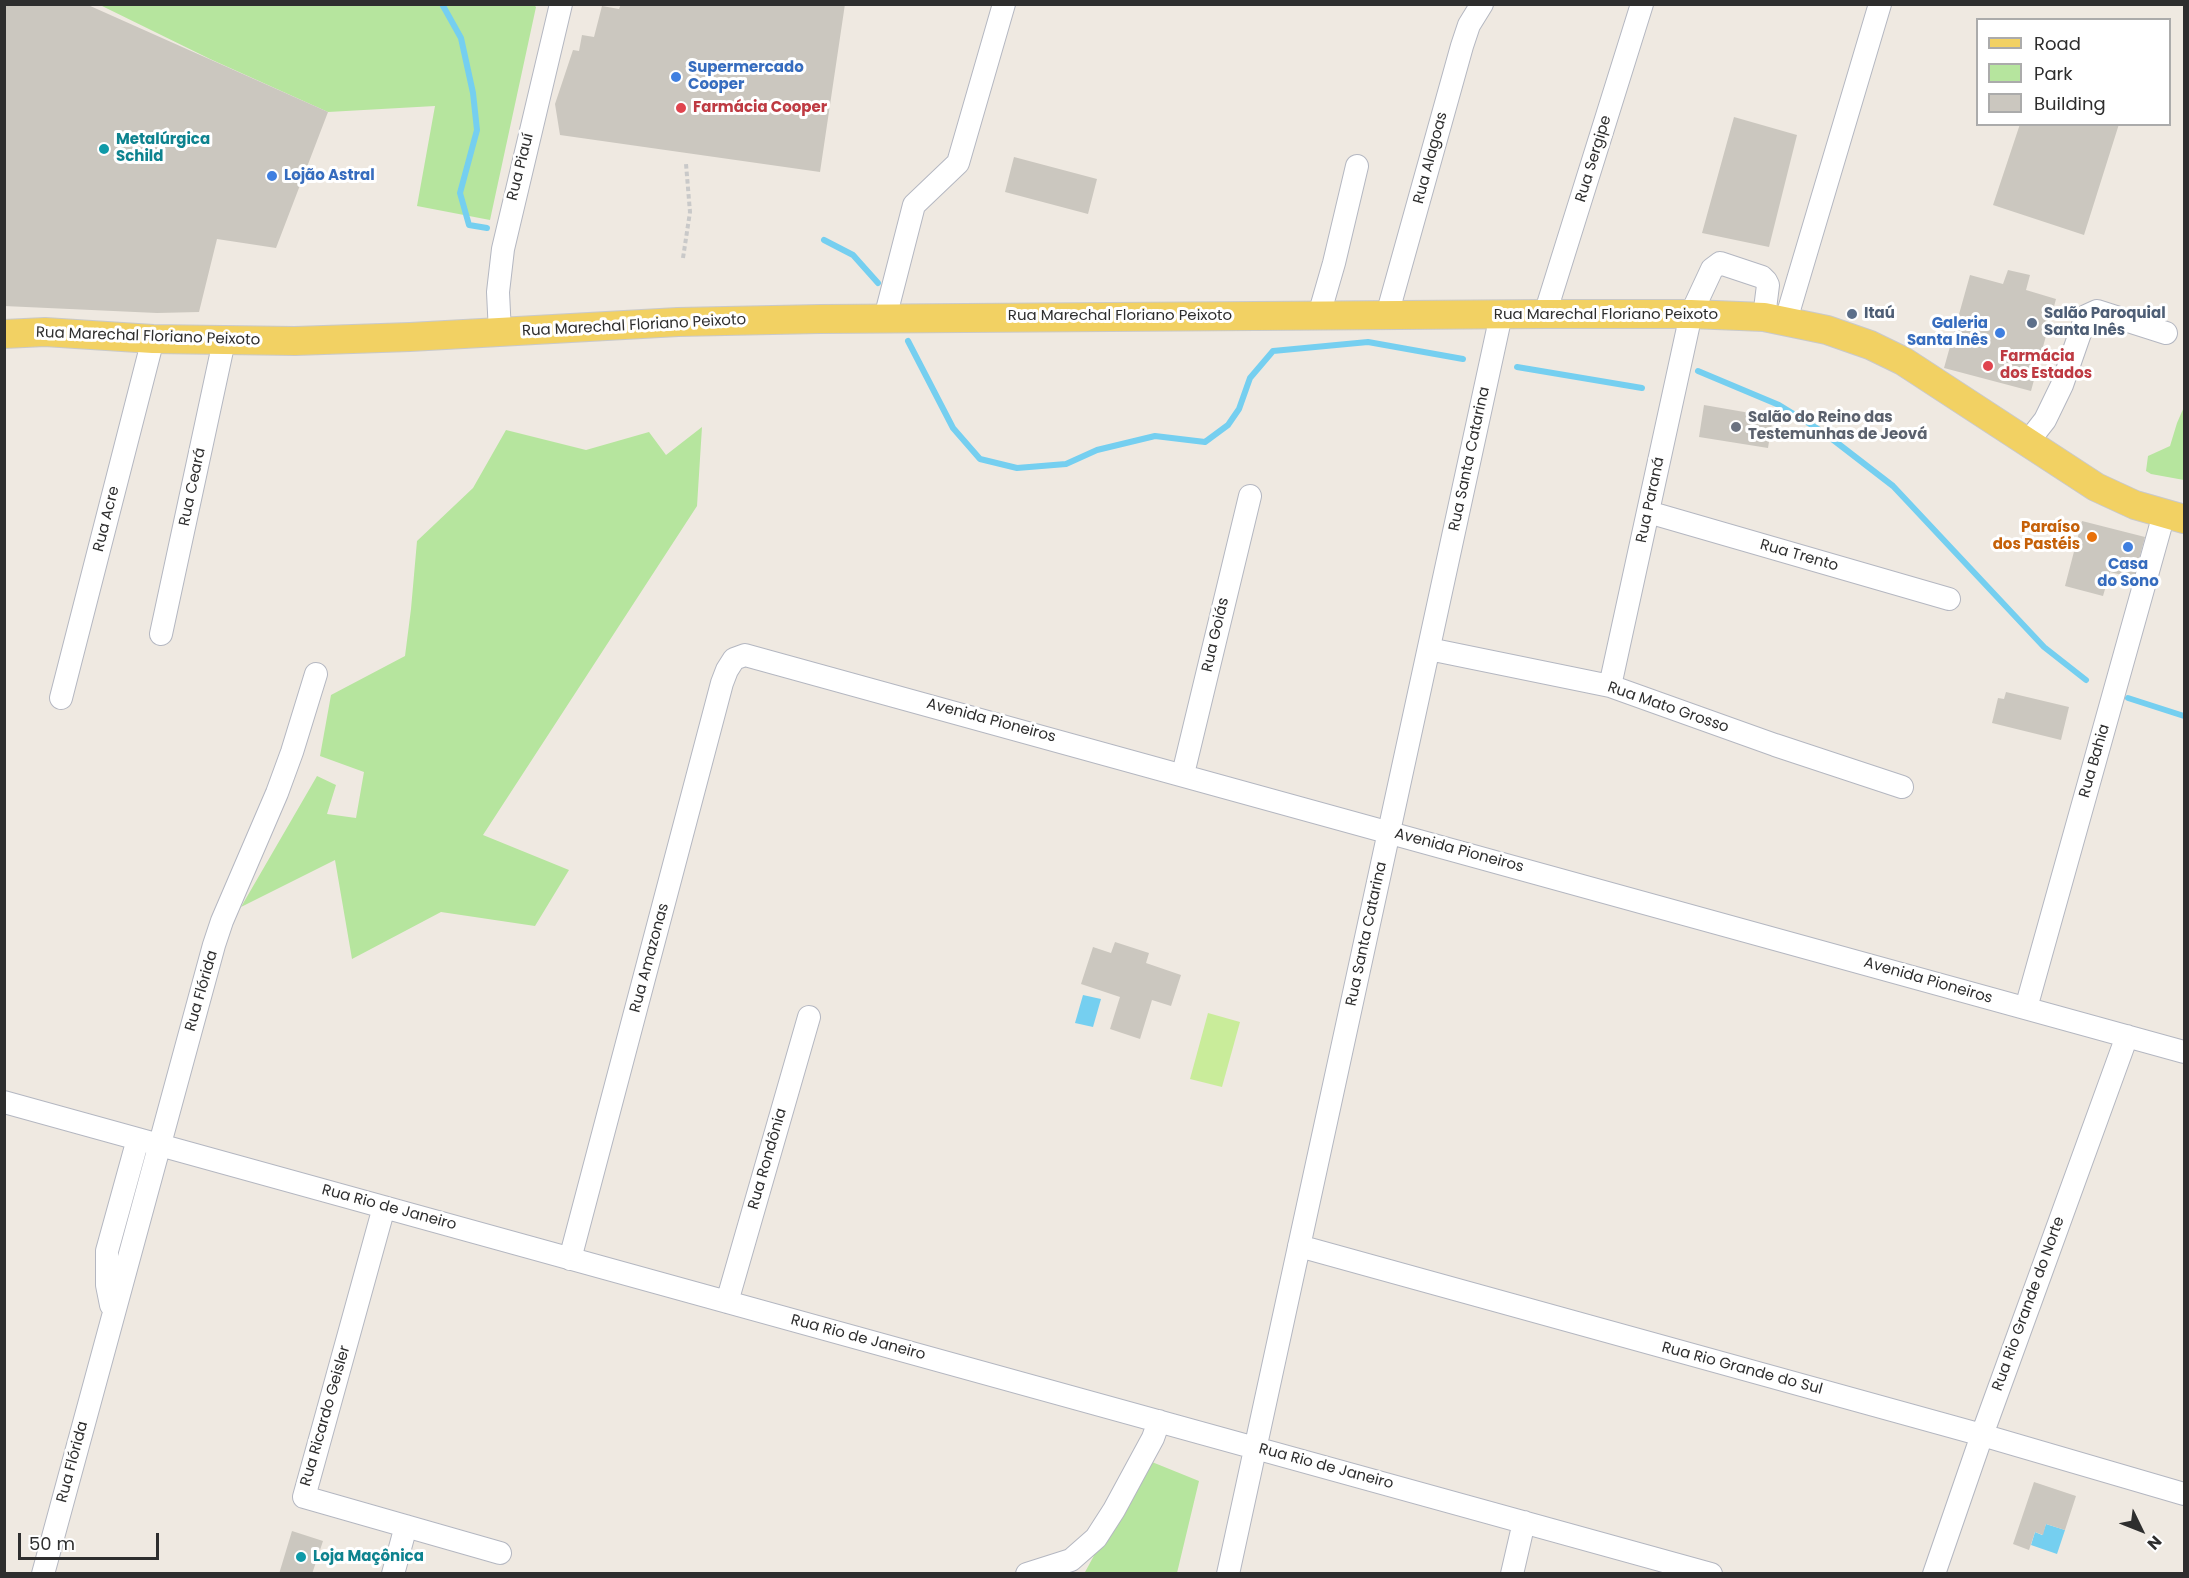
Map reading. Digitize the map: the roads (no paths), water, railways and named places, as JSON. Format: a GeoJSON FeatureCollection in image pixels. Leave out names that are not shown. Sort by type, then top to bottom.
{"type":"FeatureCollection","features":[{"type":"Feature","properties":{"kind":"main road","name":"Rua Marechal Floriano Peixoto"},"geometry":{"type":"LineString","coordinates":[[4,334],[45,332],[153,339],[295,341],[500,333],[678,322],[885,318],[1691,314],[1775,319],[1827,330],[1870,345],[1903,362],[2096,487],[2135,505],[2174,517]]}},
{"type":"Feature","properties":{"kind":"street","name":"Rua Piauí"},"geometry":{"type":"LineString","coordinates":[[500,333],[498,292],[502,249],[561,4]]}},
{"type":"Feature","properties":{"kind":"street"},"geometry":{"type":"LineString","coordinates":[[885,318],[915,205],[958,164],[1005,4]]}},
{"type":"Feature","properties":{"kind":"street","name":"Rua Alagoas"},"geometry":{"type":"LineString","coordinates":[[1387,315],[1462,45],[1469,26],[1482,4]]}},
{"type":"Feature","properties":{"kind":"street","name":"Rua Sergipe"},"geometry":{"type":"LineString","coordinates":[[1545,314],[1642,4]]}},
{"type":"Feature","properties":{"kind":"street"},"geometry":{"type":"LineString","coordinates":[[1775,319],[1880,4]]}},
{"type":"Feature","properties":{"kind":"street"},"geometry":{"type":"LineString","coordinates":[[1319,315],[1357,166]]}},
{"type":"Feature","properties":{"kind":"street","name":"Rua Paraná"},"geometry":{"type":"LineString","coordinates":[[1610,686],[1691,314],[1712,269],[1720,263],[1762,277],[1768,285],[1775,319]]}},
{"type":"Feature","properties":{"kind":"street"},"geometry":{"type":"LineString","coordinates":[[2027,443],[2044,420],[2062,385],[2086,316],[2097,311],[2166,333]]}},
{"type":"Feature","properties":{"kind":"street","name":"Rua Santa Catarina"},"geometry":{"type":"LineString","coordinates":[[1228,1574],[1501,315]]}},
{"type":"Feature","properties":{"kind":"street","name":"Rua Acre"},"geometry":{"type":"LineString","coordinates":[[61,698],[153,339]]}},
{"type":"Feature","properties":{"kind":"street","name":"Rua Ceará"},"geometry":{"type":"LineString","coordinates":[[161,633],[224,341]]}},
{"type":"Feature","properties":{"kind":"street","name":"Rua Goiás"},"geometry":{"type":"LineString","coordinates":[[1183,774],[1250,496]]}},
{"type":"Feature","properties":{"kind":"street","name":"Rua Trento"},"geometry":{"type":"LineString","coordinates":[[1648,512],[1949,600]]}},
{"type":"Feature","properties":{"kind":"street","name":"Rua Bahia"},"geometry":{"type":"LineString","coordinates":[[2026,1008],[2174,517]]}},
{"type":"Feature","properties":{"kind":"street","name":"Rua Mato Grosso"},"geometry":{"type":"LineString","coordinates":[[1429,649],[1610,686],[1775,745],[1902,787]]}},
{"type":"Feature","properties":{"kind":"street","name":"Avenida Pioneiros"},"geometry":{"type":"LineString","coordinates":[[734,659],[745,655],[757,657],[2184,1052]]}},
{"type":"Feature","properties":{"kind":"street","name":"Rua Amazonas"},"geometry":{"type":"LineString","coordinates":[[570,1258],[722,683],[734,659]]}},
{"type":"Feature","properties":{"kind":"street","name":"Rua Flórida"},"geometry":{"type":"LineString","coordinates":[[43,1574],[113,1316],[149,1142],[219,929],[277,793],[316,674]]}},
{"type":"Feature","properties":{"kind":"street","name":"Rua Rondônia"},"geometry":{"type":"LineString","coordinates":[[727,1302],[809,1017]]}},
{"type":"Feature","properties":{"kind":"street","name":"Rua Rio Grande do Norte"},"geometry":{"type":"LineString","coordinates":[[1934,1574],[2127,1036]]}},
{"type":"Feature","properties":{"kind":"street","name":"Rua Rio de Janeiro"},"geometry":{"type":"LineString","coordinates":[[4,1102],[1711,1574]]}},
{"type":"Feature","properties":{"kind":"street","name":"Rua Ricardo Geisler"},"geometry":{"type":"LineString","coordinates":[[384,1207],[303,1497],[500,1553]]}},
{"type":"Feature","properties":{"kind":"street","name":"Rua Rio Grande do Sul"},"geometry":{"type":"LineString","coordinates":[[1299,1246],[1982,1435],[2184,1494]]}},
{"type":"Feature","properties":{"kind":"street"},"geometry":{"type":"LineString","coordinates":[[1027,1574],[1071,1560],[1096,1538],[1153,1438],[1159,1421]]}},
{"type":"Feature","properties":{"kind":"street"},"geometry":{"type":"LineString","coordinates":[[1512,1574],[1524,1522]]}},
{"type":"Feature","properties":{"kind":"street"},"geometry":{"type":"LineString","coordinates":[[393,1574],[406,1526]]}},
{"type":"Feature","properties":{"kind":"water"},"geometry":{"type":"Polygon","coordinates":[[[1083,995],[1101,999],[1093,1027],[1075,1023],[1083,995]]]}},
{"type":"Feature","properties":{"kind":"water"},"geometry":{"type":"Polygon","coordinates":[[[2046,1524],[2065,1530],[2057,1554],[2031,1545],[2035,1532],[2042,1535],[2046,1524]]]}},
{"type":"Feature","properties":{"kind":"waterway"},"geometry":{"type":"LineString","coordinates":[[442,4],[461,38],[473,93],[477,130],[460,193],[469,225],[487,228]]}},
{"type":"Feature","properties":{"kind":"waterway"},"geometry":{"type":"LineString","coordinates":[[824,240],[853,255],[878,283]]}},
{"type":"Feature","properties":{"kind":"waterway"},"geometry":{"type":"LineString","coordinates":[[908,341],[953,428],[980,459],[1017,468],[1066,464],[1097,450],[1155,436],[1205,442],[1228,425],[1239,409],[1250,378],[1273,351],[1368,342],[1463,359]]}},
{"type":"Feature","properties":{"kind":"waterway"},"geometry":{"type":"LineString","coordinates":[[1517,367],[1642,388]]}},
{"type":"Feature","properties":{"kind":"waterway"},"geometry":{"type":"LineString","coordinates":[[1698,371],[1779,405],[1823,432],[1893,486],[2044,647],[2086,680]]}},
{"type":"Feature","properties":{"kind":"waterway"},"geometry":{"type":"LineString","coordinates":[[2128,698],[2184,716]]}},
{"type":"Feature","properties":{"kind":"place","name":"Supermercado Cooper"},"geometry":{"type":"Point","coordinates":[676,77]}},
{"type":"Feature","properties":{"kind":"place","name":"Farmácia Cooper"},"geometry":{"type":"Point","coordinates":[681,108]}},
{"type":"Feature","properties":{"kind":"place","name":"Metalúrgica Schild"},"geometry":{"type":"Point","coordinates":[104,149]}},
{"type":"Feature","properties":{"kind":"place","name":"Lojão Astral"},"geometry":{"type":"Point","coordinates":[272,176]}},
{"type":"Feature","properties":{"kind":"place","name":"Itaú"},"geometry":{"type":"Point","coordinates":[1852,314]}},
{"type":"Feature","properties":{"kind":"place","name":"Salão Paroquial Santa Inês"},"geometry":{"type":"Point","coordinates":[2032,323]}},
{"type":"Feature","properties":{"kind":"place","name":"Galeria Santa Inês"},"geometry":{"type":"Point","coordinates":[2000,333]}},
{"type":"Feature","properties":{"kind":"place","name":"Farmácia dos Estados"},"geometry":{"type":"Point","coordinates":[1988,366]}},
{"type":"Feature","properties":{"kind":"place","name":"Salão do Reino das Testemunhas de Jeová"},"geometry":{"type":"Point","coordinates":[1736,427]}},
{"type":"Feature","properties":{"kind":"place","name":"Paraíso dos Pastéis"},"geometry":{"type":"Point","coordinates":[2092,537]}},
{"type":"Feature","properties":{"kind":"place","name":"Casa do Sono"},"geometry":{"type":"Point","coordinates":[2128,547]}},
{"type":"Feature","properties":{"kind":"place","name":"Loja Maçônica"},"geometry":{"type":"Point","coordinates":[301,1557]}}]}
